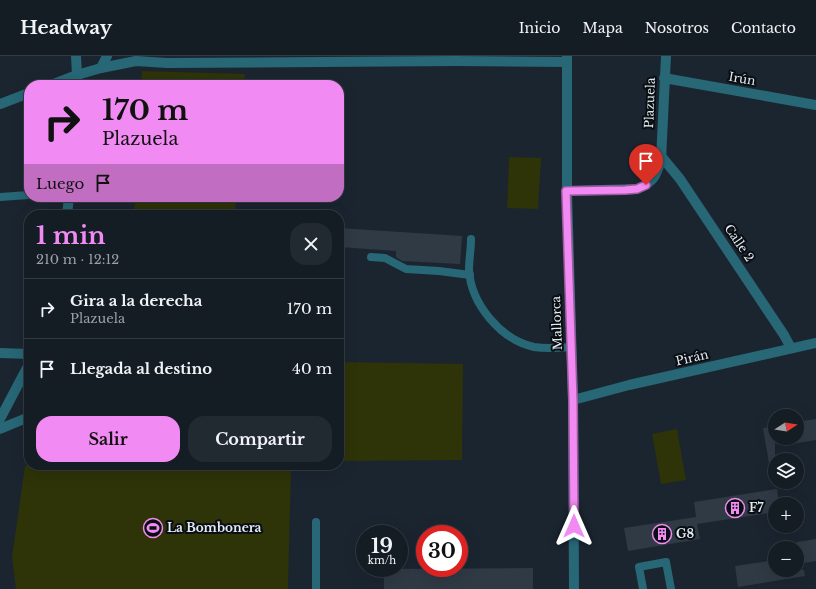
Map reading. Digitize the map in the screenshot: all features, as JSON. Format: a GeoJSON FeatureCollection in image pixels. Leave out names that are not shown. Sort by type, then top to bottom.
{"type":"FeatureCollection","features":[{"type":"Feature","properties":{"kind":"street"},"geometry":{"type":"LineString","coordinates":[[76,56],[77,80],[101,68],[136,61],[197,63],[566,59]]}},
{"type":"Feature","properties":{"kind":"street"},"geometry":{"type":"LineString","coordinates":[[101,68],[107,56]]}},
{"type":"Feature","properties":{"kind":"street","name":"Plazuela"},"geometry":{"type":"LineString","coordinates":[[566,191],[637,189],[646,185],[652,180],[657,172],[661,160],[666,56]]}},
{"type":"Feature","properties":{"kind":"street","name":"Mallorca"},"geometry":{"type":"LineString","coordinates":[[566,59],[566,191],[573,400],[574,589]]}},
{"type":"Feature","properties":{"kind":"street","name":"Irún"},"geometry":{"type":"LineString","coordinates":[[664,78],[816,105]]}},
{"type":"Feature","properties":{"kind":"street"},"geometry":{"type":"LineString","coordinates":[[0,104],[24,95]]}},
{"type":"Feature","properties":{"kind":"street","name":"Calle 2"},"geometry":{"type":"LineString","coordinates":[[661,156],[680,178],[784,335],[790,348]]}},
{"type":"Feature","properties":{"kind":"street","name":"Pirán"},"geometry":{"type":"LineString","coordinates":[[573,400],[629,385],[816,343]]}},
{"type":"Feature","properties":{"kind":"street"},"geometry":{"type":"LineString","coordinates":[[0,353],[24,354]]}},
{"type":"Feature","properties":{"kind":"street"},"geometry":{"type":"LineString","coordinates":[[0,419],[24,373]]}},
{"type":"Feature","properties":{"kind":"street"},"geometry":{"type":"LineString","coordinates":[[0,429],[24,419]]}},
{"type":"Feature","properties":{"kind":"lane"},"geometry":{"type":"LineString","coordinates":[[0,197],[24,195]]}},
{"type":"Feature","properties":{"kind":"lane"},"geometry":{"type":"LineString","coordinates":[[471,239],[469,270],[473,290],[491,321],[502,331],[533,347],[571,348]]}},
{"type":"Feature","properties":{"kind":"lane"},"geometry":{"type":"LineString","coordinates":[[371,257],[385,258],[406,269],[470,275]]}},
{"type":"Feature","properties":{"kind":"lane"},"geometry":{"type":"LineString","coordinates":[[316,522],[316,589]]}},
{"type":"Feature","properties":{"kind":"lane"},"geometry":{"type":"LineString","coordinates":[[643,589],[640,567],[666,562],[671,589]]}},
{"type":"Feature","properties":{"kind":"green space"},"geometry":{"type":"Polygon","coordinates":[[[142,71],[245,74],[244,80],[141,80],[142,71]]]}},
{"type":"Feature","properties":{"kind":"green space"},"geometry":{"type":"Polygon","coordinates":[[[509,157],[541,158],[538,209],[507,208],[509,157]]]}},
{"type":"Feature","properties":{"kind":"green space"},"geometry":{"type":"Polygon","coordinates":[[[135,202],[236,202],[235,210],[134,210],[135,202]]]}},
{"type":"Feature","properties":{"kind":"green space"},"geometry":{"type":"Polygon","coordinates":[[[344,362],[463,364],[462,460],[344,461],[344,362]]]}},
{"type":"Feature","properties":{"kind":"green space"},"geometry":{"type":"Polygon","coordinates":[[[677,429],[686,480],[661,484],[652,434],[677,429]]]}},
{"type":"Feature","properties":{"kind":"green space","name":"La Bombonera"},"geometry":{"type":"Polygon","coordinates":[[[24,470],[291,470],[288,589],[16,589],[12,557],[24,470]]]}},
{"type":"Feature","properties":{"kind":"building"},"geometry":{"type":"Polygon","coordinates":[[[344,228],[462,236],[460,264],[402,261],[396,257],[396,251],[344,247],[344,228]]]}},
{"type":"Feature","properties":{"kind":"building"},"geometry":{"type":"Polygon","coordinates":[[[816,419],[816,440],[804,442],[804,421],[816,419]]]}},
{"type":"Feature","properties":{"kind":"building"},"geometry":{"type":"Polygon","coordinates":[[[768,427],[768,445],[775,445],[775,453],[768,453],[768,457],[763,428],[768,427]]]}},
{"type":"Feature","properties":{"kind":"building"},"geometry":{"type":"Polygon","coordinates":[[[777,489],[778,497],[768,497],[768,513],[697,524],[700,539],[628,551],[624,528],[696,517],[694,502],[777,489]]]}},
{"type":"Feature","properties":{"kind":"building"},"geometry":{"type":"Polygon","coordinates":[[[816,539],[816,561],[804,563],[803,541],[816,539]]]}},
{"type":"Feature","properties":{"kind":"building"},"geometry":{"type":"Polygon","coordinates":[[[768,561],[768,577],[799,577],[738,587],[735,566],[768,561]]]}},
{"type":"Feature","properties":{"kind":"building"},"geometry":{"type":"Polygon","coordinates":[[[468,568],[533,568],[533,589],[384,589],[384,577],[408,577],[408,569],[416,569],[416,577],[468,577],[468,568]]]}},
{"type":"Feature","properties":{"kind":"place","name":"F7"},"geometry":{"type":"Point","coordinates":[735,508]}},
{"type":"Feature","properties":{"kind":"place","name":"La Bombonera"},"geometry":{"type":"Point","coordinates":[153,528]}},
{"type":"Feature","properties":{"kind":"place","name":"G8"},"geometry":{"type":"Point","coordinates":[662,534]}},
{"type":"Feature","properties":{"kind":"route"},"geometry":{"type":"LineString","coordinates":[[574,526],[573,400],[566,191],[625,190],[637,189],[646,185]]}}]}
